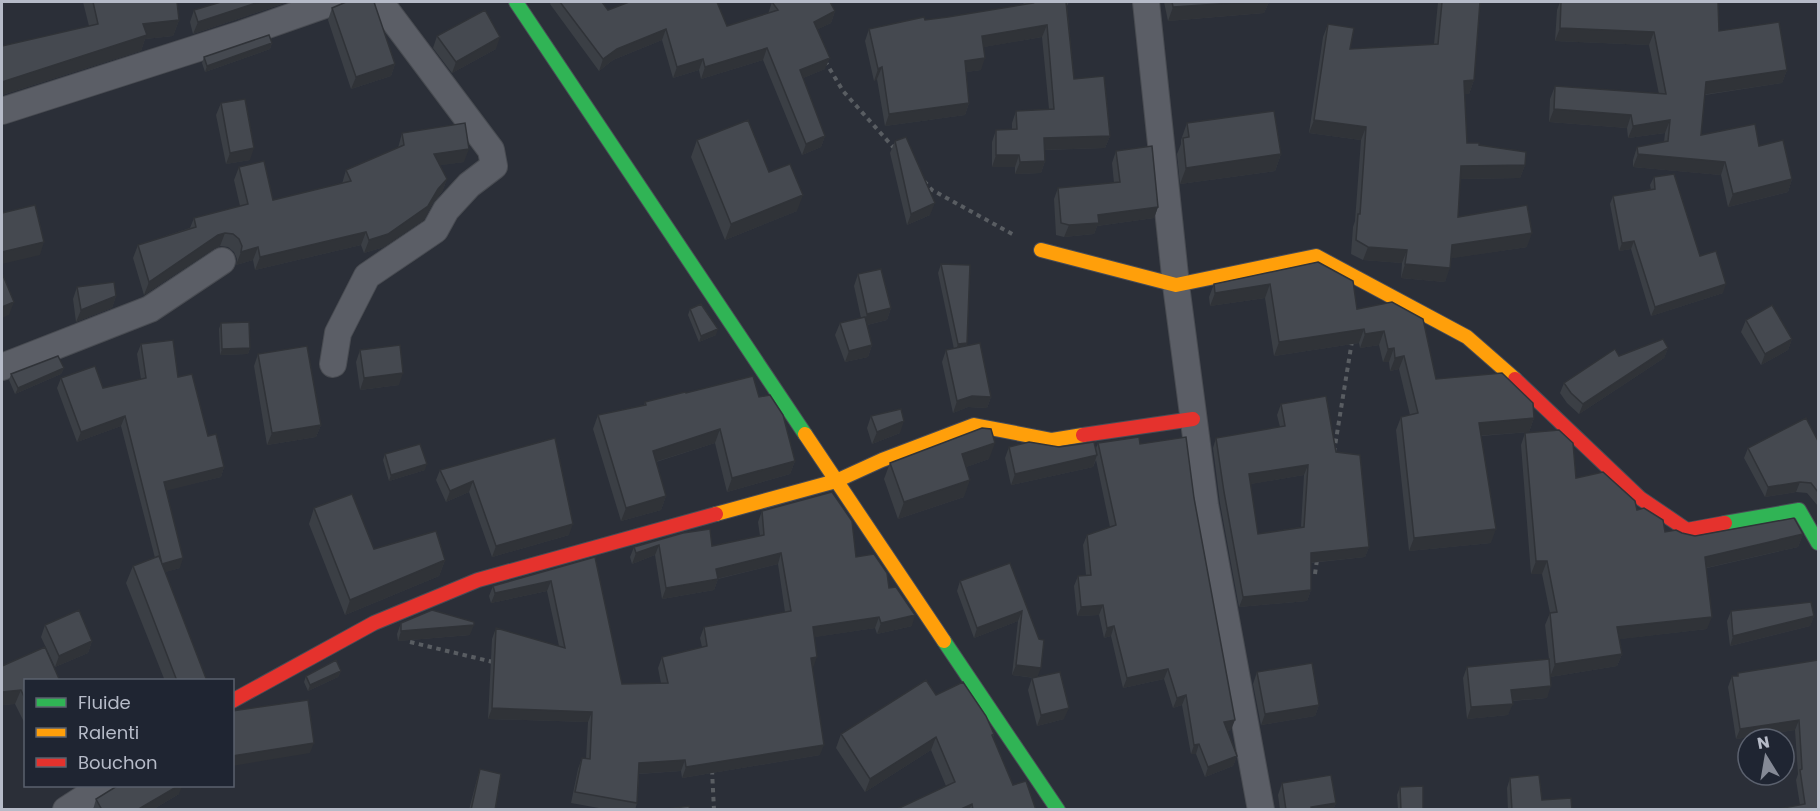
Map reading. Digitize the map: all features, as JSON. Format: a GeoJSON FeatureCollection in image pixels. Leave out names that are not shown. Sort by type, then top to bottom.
{"type":"FeatureCollection","features":[{"type":"Feature","properties":{"kind":"street"},"geometry":{"type":"LineString","coordinates":[[2,111],[242,34],[333,2]]}},
{"type":"Feature","properties":{"kind":"street"},"geometry":{"type":"LineString","coordinates":[[333,364],[338,333],[367,276],[435,230],[446,210],[469,186],[494,166],[491,150],[380,2]]}},
{"type":"Feature","properties":{"kind":"street"},"geometry":{"type":"LineString","coordinates":[[1146,2],[1176,285],[1205,506],[1261,810]]}},
{"type":"Feature","properties":{"kind":"street"},"geometry":{"type":"LineString","coordinates":[[521,3],[836,481],[1058,810]]}},
{"type":"Feature","properties":{"kind":"street"},"geometry":{"type":"LineString","coordinates":[[1041,250],[1176,285],[1316,256],[1467,337],[1509,373],[1640,498],[1687,530],[1799,510],[1818,543]]}},
{"type":"Feature","properties":{"kind":"street"},"geometry":{"type":"LineString","coordinates":[[2,367],[150,309],[222,261]]}},
{"type":"Feature","properties":{"kind":"street"},"geometry":{"type":"LineString","coordinates":[[234,700],[374,622],[478,580],[836,481],[882,460],[974,425],[1052,440],[1193,418]]}},
{"type":"Feature","properties":{"kind":"street"},"geometry":{"type":"LineString","coordinates":[[66,810],[101,787]]}},
{"type":"Feature","properties":{"kind":"path"},"geometry":{"type":"LineString","coordinates":[[825,61],[843,91],[895,149]]}},
{"type":"Feature","properties":{"kind":"path"},"geometry":{"type":"LineString","coordinates":[[917,174],[932,190],[1041,250]]}},
{"type":"Feature","properties":{"kind":"path"},"geometry":{"type":"LineString","coordinates":[[1334,456],[1352,339]]}},
{"type":"Feature","properties":{"kind":"path"},"geometry":{"type":"LineString","coordinates":[[1315,574],[1319,551]]}},
{"type":"Feature","properties":{"kind":"path"},"geometry":{"type":"LineString","coordinates":[[406,642],[500,663]]}},
{"type":"Feature","properties":{"kind":"path"},"geometry":{"type":"LineString","coordinates":[[712,766],[714,810]]}},
{"type":"Feature","properties":{"kind":"building"},"geometry":{"type":"Polygon","coordinates":[[[93,2],[177,2],[179,20],[143,24],[147,35],[2,82],[2,46],[98,24],[93,2]]]}},
{"type":"Feature","properties":{"kind":"building"},"geometry":{"type":"Polygon","coordinates":[[[221,2],[259,2],[198,22],[194,10],[221,2]]]}},
{"type":"Feature","properties":{"kind":"building"},"geometry":{"type":"Polygon","coordinates":[[[346,2],[374,2],[395,64],[356,77],[332,8],[346,2]]]}},
{"type":"Feature","properties":{"kind":"building"},"geometry":{"type":"Polygon","coordinates":[[[560,2],[602,2],[608,10],[629,2],[717,2],[727,26],[778,10],[772,2],[830,2],[835,11],[814,22],[830,58],[800,70],[825,136],[806,144],[767,48],[705,67],[703,59],[677,67],[666,29],[617,49],[603,59],[560,2]]]}},
{"type":"Feature","properties":{"kind":"building"},"geometry":{"type":"Polygon","coordinates":[[[1032,2],[1066,2],[1074,79],[1104,76],[1110,136],[1044,138],[1045,161],[1020,162],[1019,155],[996,155],[996,130],[1017,129],[1016,111],[1054,109],[1047,25],[982,36],[985,58],[965,61],[969,103],[889,114],[882,67],[878,69],[869,29],[924,17],[925,20],[948,17],[1032,2]]]}},
{"type":"Feature","properties":{"kind":"building"},"geometry":{"type":"Polygon","coordinates":[[[1172,2],[1248,2],[1173,7],[1172,2]]]}},
{"type":"Feature","properties":{"kind":"building"},"geometry":{"type":"Polygon","coordinates":[[[1442,2],[1480,2],[1474,80],[1464,81],[1467,143],[1479,143],[1479,145],[1526,152],[1525,165],[1461,166],[1458,217],[1527,205],[1532,233],[1452,245],[1450,268],[1405,264],[1407,250],[1368,247],[1356,240],[1366,127],[1314,120],[1328,24],[1354,28],[1350,49],[1438,44],[1442,2]]]}},
{"type":"Feature","properties":{"kind":"building"},"geometry":{"type":"Polygon","coordinates":[[[1561,2],[1718,2],[1719,31],[1779,22],[1787,70],[1706,82],[1701,135],[1755,124],[1759,146],[1783,140],[1792,179],[1733,194],[1725,162],[1638,154],[1637,147],[1668,141],[1670,120],[1633,126],[1631,115],[1554,109],[1555,86],[1666,94],[1654,32],[1560,28],[1561,2]]]}},
{"type":"Feature","properties":{"kind":"building"},"geometry":{"type":"Polygon","coordinates":[[[485,10],[500,37],[456,62],[437,36],[485,10]]]}},
{"type":"Feature","properties":{"kind":"building"},"geometry":{"type":"Polygon","coordinates":[[[269,35],[272,43],[207,66],[204,57],[269,35]]]}},
{"type":"Feature","properties":{"kind":"building"},"geometry":{"type":"Polygon","coordinates":[[[245,99],[254,148],[230,153],[221,103],[245,99]]]}},
{"type":"Feature","properties":{"kind":"building"},"geometry":{"type":"Polygon","coordinates":[[[1274,111],[1281,154],[1186,168],[1183,138],[1189,137],[1187,123],[1274,111]]]}},
{"type":"Feature","properties":{"kind":"building"},"geometry":{"type":"Polygon","coordinates":[[[748,120],[769,172],[790,164],[803,195],[731,224],[697,140],[748,120]]]}},
{"type":"Feature","properties":{"kind":"building"},"geometry":{"type":"Polygon","coordinates":[[[465,123],[469,149],[434,154],[447,179],[428,206],[388,234],[369,240],[366,232],[260,257],[258,247],[241,252],[242,246],[239,239],[233,234],[225,233],[218,235],[149,282],[138,245],[196,227],[194,218],[248,204],[239,167],[264,161],[273,200],[351,181],[346,170],[404,145],[402,133],[465,123]]]}},
{"type":"Feature","properties":{"kind":"building"},"geometry":{"type":"Polygon","coordinates":[[[906,137],[935,203],[911,214],[895,141],[906,137]]]}},
{"type":"Feature","properties":{"kind":"building"},"geometry":{"type":"Polygon","coordinates":[[[1152,146],[1158,207],[1098,215],[1099,223],[1069,225],[1061,223],[1058,188],[1120,182],[1116,151],[1152,146]]]}},
{"type":"Feature","properties":{"kind":"building"},"geometry":{"type":"Polygon","coordinates":[[[1674,174],[1700,256],[1716,251],[1726,284],[1655,307],[1634,241],[1622,243],[1613,196],[1655,189],[1654,177],[1674,174]]]}},
{"type":"Feature","properties":{"kind":"building"},"geometry":{"type":"Polygon","coordinates":[[[35,205],[44,242],[2,252],[2,213],[35,205]]]}},
{"type":"Feature","properties":{"kind":"building"},"geometry":{"type":"Polygon","coordinates":[[[1318,262],[1353,281],[1357,309],[1392,302],[1423,319],[1436,379],[1502,373],[1533,403],[1534,418],[1479,423],[1496,529],[1414,538],[1401,417],[1418,413],[1404,356],[1395,358],[1394,348],[1388,349],[1384,331],[1365,334],[1364,329],[1279,342],[1270,284],[1215,293],[1214,284],[1318,262]]]}},
{"type":"Feature","properties":{"kind":"building"},"geometry":{"type":"Polygon","coordinates":[[[941,264],[970,265],[967,343],[958,344],[941,264]]]}},
{"type":"Feature","properties":{"kind":"building"},"geometry":{"type":"Polygon","coordinates":[[[881,269],[891,308],[867,314],[858,274],[881,269]]]}},
{"type":"Feature","properties":{"kind":"building"},"geometry":{"type":"Polygon","coordinates":[[[2,273],[14,302],[2,307],[2,273]]]}},
{"type":"Feature","properties":{"kind":"building"},"geometry":{"type":"Polygon","coordinates":[[[114,282],[116,296],[81,310],[77,287],[114,282]]]}},
{"type":"Feature","properties":{"kind":"building"},"geometry":{"type":"Polygon","coordinates":[[[701,304],[718,329],[701,336],[690,309],[701,304]]]}},
{"type":"Feature","properties":{"kind":"building"},"geometry":{"type":"Polygon","coordinates":[[[1772,305],[1792,339],[1765,354],[1746,320],[1772,305]]]}},
{"type":"Feature","properties":{"kind":"building"},"geometry":{"type":"Polygon","coordinates":[[[865,317],[872,345],[849,351],[840,323],[865,317]]]}},
{"type":"Feature","properties":{"kind":"building"},"geometry":{"type":"Polygon","coordinates":[[[249,322],[250,348],[222,349],[221,323],[249,322]]]}},
{"type":"Feature","properties":{"kind":"building"},"geometry":{"type":"Polygon","coordinates":[[[1663,339],[1668,348],[1583,404],[1564,383],[1615,349],[1619,356],[1663,339]]]}},
{"type":"Feature","properties":{"kind":"building"},"geometry":{"type":"Polygon","coordinates":[[[173,340],[178,377],[192,374],[208,436],[216,434],[224,467],[164,482],[183,558],[162,564],[125,416],[81,432],[61,378],[95,366],[103,388],[146,378],[141,344],[173,340]]]}},
{"type":"Feature","properties":{"kind":"building"},"geometry":{"type":"Polygon","coordinates":[[[980,343],[991,397],[972,396],[957,401],[946,350],[980,343]]]}},
{"type":"Feature","properties":{"kind":"building"},"geometry":{"type":"Polygon","coordinates":[[[400,345],[403,373],[364,378],[360,350],[400,345]]]}},
{"type":"Feature","properties":{"kind":"building"},"geometry":{"type":"Polygon","coordinates":[[[307,346],[321,425],[272,433],[258,354],[307,346]]]}},
{"type":"Feature","properties":{"kind":"building"},"geometry":{"type":"Polygon","coordinates":[[[58,356],[64,368],[18,388],[11,374],[58,356]]]}},
{"type":"Feature","properties":{"kind":"building"},"geometry":{"type":"Polygon","coordinates":[[[753,376],[759,397],[770,395],[783,415],[795,461],[732,478],[720,429],[653,451],[666,496],[626,508],[598,415],[646,405],[645,402],[753,376]]]}},
{"type":"Feature","properties":{"kind":"building"},"geometry":{"type":"Polygon","coordinates":[[[1326,396],[1336,452],[1360,455],[1369,547],[1311,553],[1311,590],[1243,597],[1216,438],[1285,426],[1281,404],[1326,396]],[[1308,465],[1249,474],[1258,534],[1304,527],[1308,465]]]}},
{"type":"Feature","properties":{"kind":"building"},"geometry":{"type":"Polygon","coordinates":[[[901,409],[904,421],[877,432],[871,416],[901,409]]]}},
{"type":"Feature","properties":{"kind":"building"},"geometry":{"type":"Polygon","coordinates":[[[1806,418],[1818,441],[1818,492],[1811,483],[1800,482],[1768,487],[1748,448],[1806,418]]]}},
{"type":"Feature","properties":{"kind":"building"},"geometry":{"type":"Polygon","coordinates":[[[982,428],[991,429],[995,443],[962,454],[970,480],[904,502],[890,463],[982,428]]]}},
{"type":"Feature","properties":{"kind":"building"},"geometry":{"type":"Polygon","coordinates":[[[1559,430],[1573,443],[1576,478],[1603,472],[1635,501],[1637,510],[1644,508],[1663,520],[1665,532],[1676,530],[1695,536],[1794,518],[1803,534],[1705,557],[1712,617],[1617,627],[1622,654],[1555,664],[1550,613],[1557,612],[1547,561],[1536,561],[1525,433],[1559,430]]]}},
{"type":"Feature","properties":{"kind":"building"},"geometry":{"type":"Polygon","coordinates":[[[1139,437],[1140,444],[1186,437],[1194,498],[1235,720],[1224,722],[1237,756],[1208,767],[1199,744],[1194,745],[1186,695],[1177,698],[1168,669],[1127,678],[1114,626],[1107,628],[1103,605],[1081,607],[1078,576],[1091,575],[1087,535],[1116,525],[1098,443],[1139,437]]]}},
{"type":"Feature","properties":{"kind":"building"},"geometry":{"type":"Polygon","coordinates":[[[555,438],[573,524],[496,546],[473,481],[450,491],[440,470],[555,438]]]}},
{"type":"Feature","properties":{"kind":"building"},"geometry":{"type":"Polygon","coordinates":[[[1029,442],[1059,447],[1094,442],[1097,455],[1015,474],[1009,447],[1029,442]]]}},
{"type":"Feature","properties":{"kind":"building"},"geometry":{"type":"Polygon","coordinates":[[[420,444],[427,464],[391,475],[385,454],[420,444]]]}},
{"type":"Feature","properties":{"kind":"building"},"geometry":{"type":"Polygon","coordinates":[[[832,492],[852,521],[856,557],[874,554],[887,573],[889,588],[896,587],[915,615],[881,623],[879,617],[813,627],[817,657],[811,658],[824,745],[686,767],[685,760],[639,763],[637,803],[575,792],[582,758],[590,759],[592,712],[492,708],[496,628],[565,648],[551,581],[495,593],[493,586],[595,557],[622,684],[668,683],[662,657],[707,646],[704,627],[791,611],[781,553],[716,569],[718,579],[666,588],[659,545],[636,553],[634,547],[683,533],[710,529],[712,546],[764,535],[762,511],[832,492]]]}},
{"type":"Feature","properties":{"kind":"building"},"geometry":{"type":"Polygon","coordinates":[[[352,494],[374,549],[436,531],[445,560],[350,600],[314,508],[352,494]]]}},
{"type":"Feature","properties":{"kind":"building"},"geometry":{"type":"Polygon","coordinates":[[[159,556],[206,679],[176,679],[133,566],[159,556]]]}},
{"type":"Feature","properties":{"kind":"building"},"geometry":{"type":"Polygon","coordinates":[[[1010,563],[1039,639],[1044,640],[1041,668],[1016,665],[1022,611],[977,628],[960,581],[1010,563]]]}},
{"type":"Feature","properties":{"kind":"building"},"geometry":{"type":"Polygon","coordinates":[[[1811,602],[1814,616],[1733,636],[1731,611],[1811,602]]]}},
{"type":"Feature","properties":{"kind":"building"},"geometry":{"type":"Polygon","coordinates":[[[79,610],[92,641],[59,656],[45,625],[79,610]]]}},
{"type":"Feature","properties":{"kind":"building"},"geometry":{"type":"Polygon","coordinates":[[[432,610],[474,622],[474,625],[401,631],[401,623],[432,610]]]}},
{"type":"Feature","properties":{"kind":"building"},"geometry":{"type":"Polygon","coordinates":[[[45,647],[59,679],[24,679],[24,697],[21,690],[2,692],[2,666],[45,647]]]}},
{"type":"Feature","properties":{"kind":"building"},"geometry":{"type":"Polygon","coordinates":[[[1549,659],[1551,686],[1511,690],[1513,704],[1471,707],[1467,667],[1549,659]]]}},
{"type":"Feature","properties":{"kind":"building"},"geometry":{"type":"Polygon","coordinates":[[[336,660],[341,671],[310,685],[306,676],[336,660]]]}},
{"type":"Feature","properties":{"kind":"building"},"geometry":{"type":"Polygon","coordinates":[[[1818,660],[1818,810],[1772,810],[1805,804],[1800,770],[1802,769],[1799,720],[1740,727],[1732,676],[1738,676],[1738,673],[1818,660]]]}},
{"type":"Feature","properties":{"kind":"building"},"geometry":{"type":"Polygon","coordinates":[[[1312,663],[1319,705],[1265,714],[1257,672],[1312,663]]]}},
{"type":"Feature","properties":{"kind":"building"},"geometry":{"type":"Polygon","coordinates":[[[1060,672],[1069,708],[1041,715],[1032,678],[1060,672]]]}},
{"type":"Feature","properties":{"kind":"building"},"geometry":{"type":"Polygon","coordinates":[[[926,680],[936,695],[963,682],[986,716],[1013,785],[1026,781],[1036,810],[973,810],[972,804],[959,810],[895,810],[955,782],[936,737],[870,779],[841,734],[926,680]]]}},
{"type":"Feature","properties":{"kind":"building"},"geometry":{"type":"Polygon","coordinates":[[[308,700],[314,743],[234,756],[234,711],[308,700]]]}},
{"type":"Feature","properties":{"kind":"building"},"geometry":{"type":"Polygon","coordinates":[[[480,769],[501,774],[495,810],[471,810],[480,769]]]}},
{"type":"Feature","properties":{"kind":"building"},"geometry":{"type":"Polygon","coordinates":[[[1331,775],[1336,803],[1311,807],[1312,810],[1286,810],[1282,783],[1331,775]]]}},
{"type":"Feature","properties":{"kind":"building"},"geometry":{"type":"Polygon","coordinates":[[[1539,775],[1542,800],[1571,798],[1572,810],[1512,810],[1510,778],[1539,775]]]}},
{"type":"Feature","properties":{"kind":"building"},"geometry":{"type":"Polygon","coordinates":[[[1423,786],[1423,810],[1401,810],[1400,787],[1423,786]]]}},
{"type":"Feature","properties":{"kind":"building"},"geometry":{"type":"Polygon","coordinates":[[[115,787],[176,787],[137,810],[102,810],[96,799],[115,787]]]}},
{"type":"Feature","properties":{"kind":"building"},"geometry":{"type":"Polygon","coordinates":[[[689,806],[690,810],[659,810],[689,806]]]}},
{"type":"Feature","properties":{"kind":"traffic: fast"},"geometry":{"type":"LineString","coordinates":[[516,2],[805,434]]}},
{"type":"Feature","properties":{"kind":"traffic: fast"},"geometry":{"type":"LineString","coordinates":[[1725,523],[1799,510],[1818,543]]}},
{"type":"Feature","properties":{"kind":"traffic: fast"},"geometry":{"type":"LineString","coordinates":[[944,641],[1058,810]]}},
{"type":"Feature","properties":{"kind":"traffic: slow"},"geometry":{"type":"LineString","coordinates":[[1041,250],[1176,285],[1316,256],[1467,337],[1515,379]]}},
{"type":"Feature","properties":{"kind":"traffic: slow"},"geometry":{"type":"LineString","coordinates":[[716,514],[836,481],[882,460],[974,425],[1052,440],[1083,435]]}},
{"type":"Feature","properties":{"kind":"traffic: slow"},"geometry":{"type":"LineString","coordinates":[[805,434],[944,641]]}},
{"type":"Feature","properties":{"kind":"traffic: jam"},"geometry":{"type":"LineString","coordinates":[[1515,379],[1640,498],[1687,530],[1725,523]]}},
{"type":"Feature","properties":{"kind":"traffic: jam"},"geometry":{"type":"LineString","coordinates":[[1083,435],[1193,419]]}},
{"type":"Feature","properties":{"kind":"traffic: jam"},"geometry":{"type":"LineString","coordinates":[[234,700],[374,623],[478,580],[716,514]]}}]}
